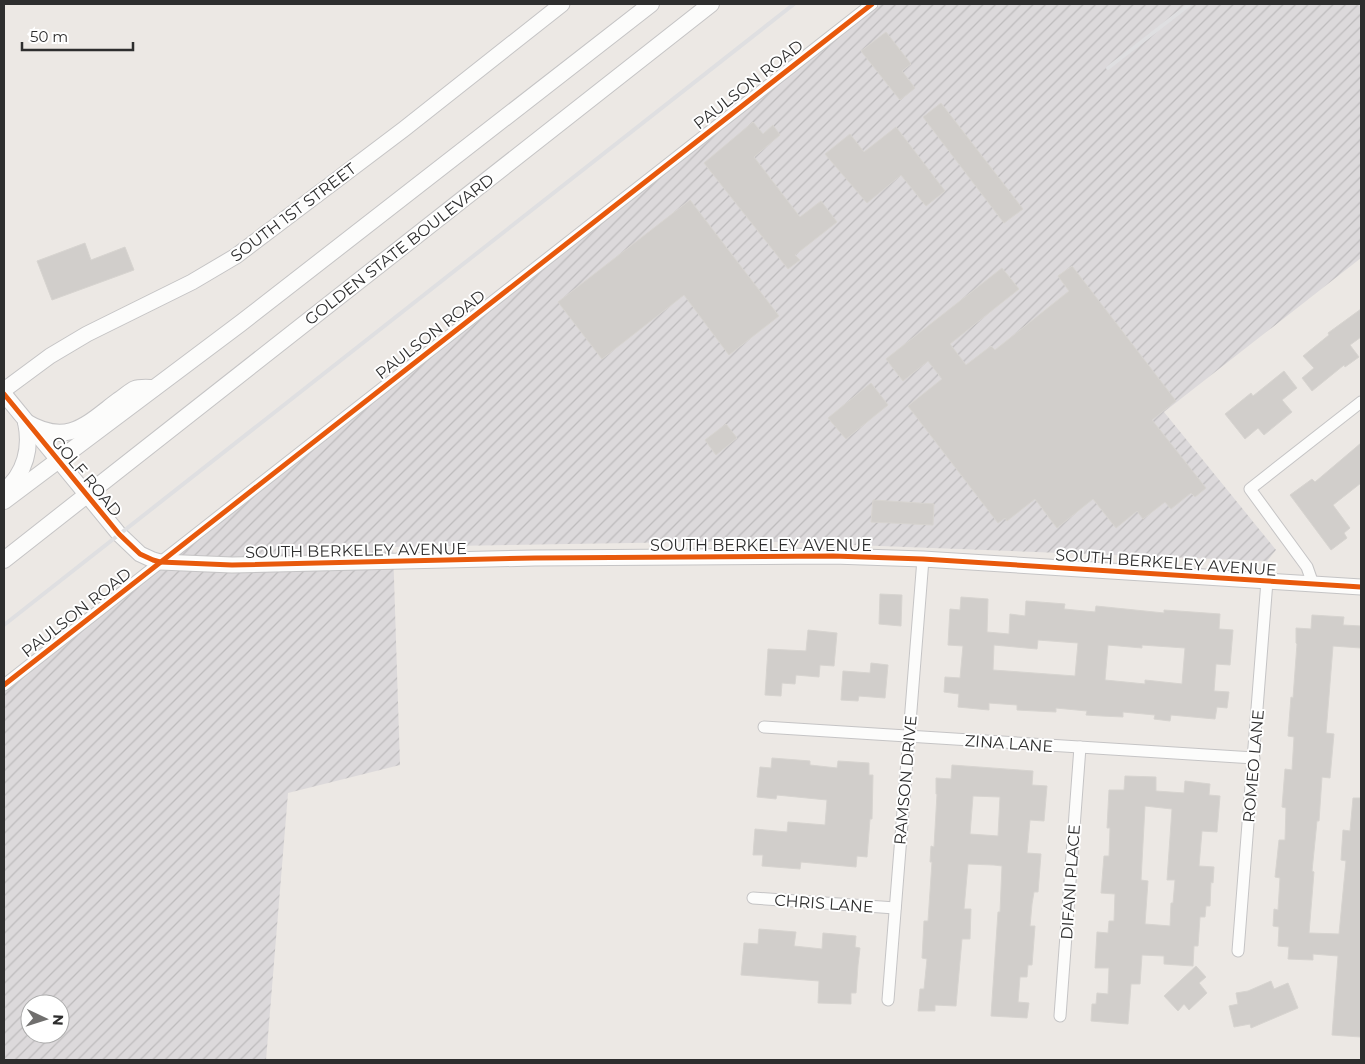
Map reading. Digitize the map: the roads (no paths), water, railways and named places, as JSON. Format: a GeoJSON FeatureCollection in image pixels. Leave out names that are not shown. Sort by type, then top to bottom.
{"type":"FeatureCollection","features":[{"type":"Feature","properties":{"kind":"main road"},"geometry":{"type":"LineString","coordinates":[[4,500],[241,324],[651,4]]}},
{"type":"Feature","properties":{"kind":"main road","name":"GOLDEN STATE BOULEVARD"},"geometry":{"type":"LineString","coordinates":[[4,560],[711,4]]}},
{"type":"Feature","properties":{"kind":"main road"},"geometry":{"type":"LineString","coordinates":[[4,500],[7,490],[18,476],[27,452],[26,422],[48,431],[63,433],[74,431],[135,389],[154,388]]}},
{"type":"Feature","properties":{"kind":"street","name":"SOUTH 1ST STREET"},"geometry":{"type":"LineString","coordinates":[[4,390],[50,356],[87,334],[192,282],[236,256],[404,129],[562,4]]}},
{"type":"Feature","properties":{"kind":"street","name":"PAULSON ROAD"},"geometry":{"type":"LineString","coordinates":[[4,685],[872,4]]}},
{"type":"Feature","properties":{"kind":"street","name":"GOLF ROAD"},"geometry":{"type":"LineString","coordinates":[[4,394],[119,534],[145,557],[160,562]]}},
{"type":"Feature","properties":{"kind":"street"},"geometry":{"type":"LineString","coordinates":[[1313,584],[1308,567],[1250,489],[1361,402]]}},
{"type":"Feature","properties":{"kind":"street","name":"SOUTH BERKELEY AVENUE"},"geometry":{"type":"LineString","coordinates":[[160,562],[232,565],[535,558],[833,556],[923,559],[1361,587]]}},
{"type":"Feature","properties":{"kind":"street","name":"RAMSON DRIVE"},"geometry":{"type":"LineString","coordinates":[[888,1000],[923,559]]}},
{"type":"Feature","properties":{"kind":"street","name":"ROMEO LANE"},"geometry":{"type":"LineString","coordinates":[[1238,951],[1267,581]]}},
{"type":"Feature","properties":{"kind":"street","name":"ZINA LANE"},"geometry":{"type":"LineString","coordinates":[[764,727],[1254,758]]}},
{"type":"Feature","properties":{"kind":"street","name":"DIFANI PLACE"},"geometry":{"type":"LineString","coordinates":[[1060,1016],[1080,747]]}},
{"type":"Feature","properties":{"kind":"street","name":"CHRIS LANE"},"geometry":{"type":"LineString","coordinates":[[753,898],[895,908]]}},
{"type":"Feature","properties":{"kind":"railway"},"geometry":{"type":"LineString","coordinates":[[4,625],[794,4]]}},
{"type":"Feature","properties":{"kind":"railway"},"geometry":{"type":"LineString","coordinates":[[1108,68],[1190,4]]}}]}
